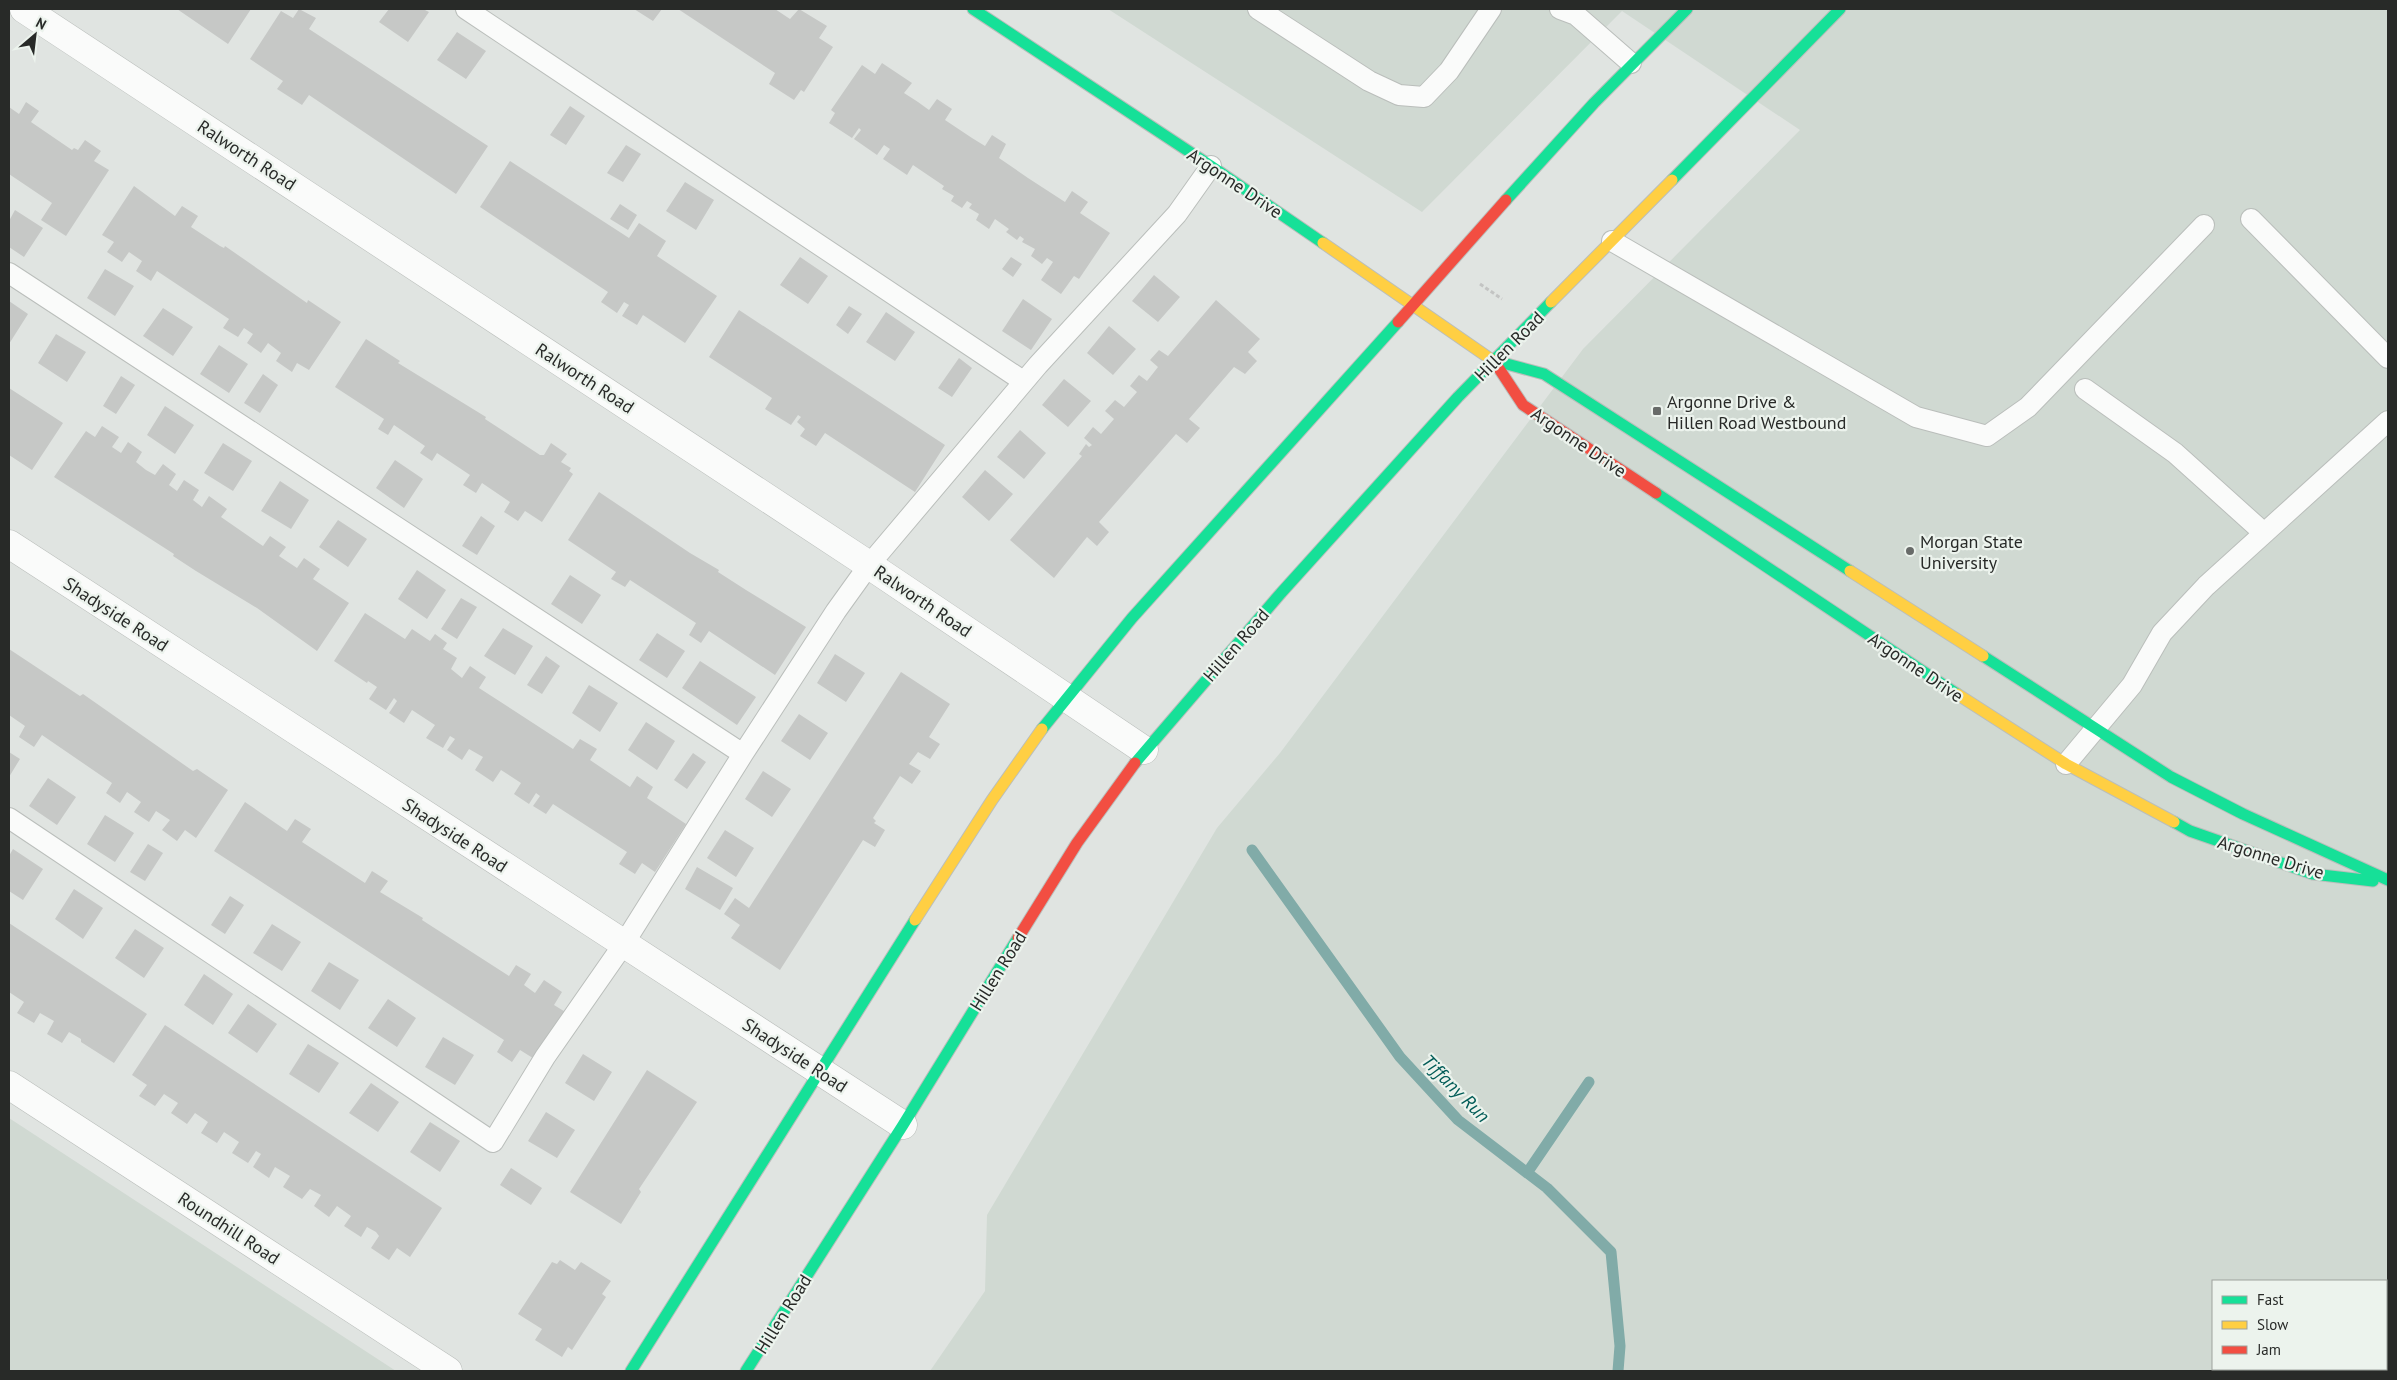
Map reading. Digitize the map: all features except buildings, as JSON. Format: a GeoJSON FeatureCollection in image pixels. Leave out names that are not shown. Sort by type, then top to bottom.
{"type":"FeatureCollection","features":[{"type":"Feature","properties":{"kind":"main road","name":"Argonne Drive"},"geometry":{"type":"LineString","coordinates":[[973,9],[1210,166],[1494,361],[1544,374],[2171,776],[2243,814],[2388,882]]}},
{"type":"Feature","properties":{"kind":"main road"},"geometry":{"type":"LineString","coordinates":[[631,1371],[717,1237],[819,1070],[984,813],[1066,696],[1188,557],[1631,64],[1687,9]]}},
{"type":"Feature","properties":{"kind":"main road","name":"Hillen Road"},"geometry":{"type":"LineString","coordinates":[[746,1371],[903,1125],[1077,843],[1144,750],[1287,586],[1458,397],[1840,9]]}},
{"type":"Feature","properties":{"kind":"main road","name":"Argonne Drive"},"geometry":{"type":"LineString","coordinates":[[1494,361],[1522,405],[2008,728],[2066,764],[2190,831],[2313,874],[2388,882]]}},
{"type":"Feature","properties":{"kind":"street","name":"Ralworth Road"},"geometry":{"type":"LineString","coordinates":[[24,9],[1066,696],[1144,750]]}},
{"type":"Feature","properties":{"kind":"street","name":"Shadyside Road"},"geometry":{"type":"LineString","coordinates":[[9,544],[903,1125]]}},
{"type":"Feature","properties":{"kind":"street","name":"Roundhill Road"},"geometry":{"type":"LineString","coordinates":[[9,1085],[448,1371]]}},
{"type":"Feature","properties":{"kind":"lane"},"geometry":{"type":"LineString","coordinates":[[466,9],[1024,381]]}},
{"type":"Feature","properties":{"kind":"lane"},"geometry":{"type":"LineString","coordinates":[[1258,9],[1369,81],[1399,95],[1424,97],[1449,71],[1490,9]]}},
{"type":"Feature","properties":{"kind":"lane"},"geometry":{"type":"LineString","coordinates":[[1560,9],[1576,16],[1631,64]]}},
{"type":"Feature","properties":{"kind":"lane"},"geometry":{"type":"LineString","coordinates":[[9,818],[493,1142],[544,1057],[622,944],[836,611],[869,566],[1024,381],[1177,214],[1210,166]]}},
{"type":"Feature","properties":{"kind":"lane"},"geometry":{"type":"LineString","coordinates":[[2251,219],[2388,358]]}},
{"type":"Feature","properties":{"kind":"lane"},"geometry":{"type":"LineString","coordinates":[[1612,241],[1916,417],[1987,436],[2028,407],[2204,225]]}},
{"type":"Feature","properties":{"kind":"lane"},"geometry":{"type":"LineString","coordinates":[[9,273],[743,754]]}},
{"type":"Feature","properties":{"kind":"lane"},"geometry":{"type":"LineString","coordinates":[[2085,389],[2175,453],[2264,533]]}},
{"type":"Feature","properties":{"kind":"lane"},"geometry":{"type":"LineString","coordinates":[[2066,764],[2132,685],[2162,633],[2206,586],[2388,420]]}},
{"type":"Feature","properties":{"kind":"path"},"geometry":{"type":"LineString","coordinates":[[1480,284],[1502,299]]}},
{"type":"Feature","properties":{"kind":"shaded area","name":"Morgan State University"},"geometry":{"type":"Polygon","coordinates":[[[1108,9],[2388,9],[2388,1371],[930,1371],[985,1291],[987,1215],[1217,828],[1280,753],[1583,349],[1800,130],[1622,11],[1422,212],[1108,9]]]}},
{"type":"Feature","properties":{"kind":"shaded area"},"geometry":{"type":"Polygon","coordinates":[[[9,1118],[396,1371],[9,1371],[9,1118]]]}},
{"type":"Feature","properties":{"kind":"waterway","name":"Tiffany Run"},"geometry":{"type":"LineString","coordinates":[[1252,850],[1400,1057],[1458,1120],[1547,1188],[1611,1252],[1620,1346],[1618,1371]]}},
{"type":"Feature","properties":{"kind":"waterway"},"geometry":{"type":"LineString","coordinates":[[1527,1173],[1589,1082]]}},
{"type":"Feature","properties":{"kind":"traffic: fast"},"geometry":{"type":"LineString","coordinates":[[973,9],[1211,166],[1323,243]]}},
{"type":"Feature","properties":{"kind":"traffic: fast"},"geometry":{"type":"LineString","coordinates":[[1506,200],[1594,103],[1687,9]]}},
{"type":"Feature","properties":{"kind":"traffic: fast"},"geometry":{"type":"LineString","coordinates":[[1672,180],[1840,9]]}},
{"type":"Feature","properties":{"kind":"traffic: fast"},"geometry":{"type":"LineString","coordinates":[[1135,763],[1281,593],[1458,397],[1551,302]]}},
{"type":"Feature","properties":{"kind":"traffic: fast"},"geometry":{"type":"LineString","coordinates":[[1042,729],[1132,618],[1398,322]]}},
{"type":"Feature","properties":{"kind":"traffic: fast"},"geometry":{"type":"LineString","coordinates":[[1492,360],[1544,374],[1850,571]]}},
{"type":"Feature","properties":{"kind":"traffic: fast"},"geometry":{"type":"LineString","coordinates":[[1656,493],[1957,694]]}},
{"type":"Feature","properties":{"kind":"traffic: fast"},"geometry":{"type":"LineString","coordinates":[[1983,656],[2171,777],[2243,814],[2388,880]]}},
{"type":"Feature","properties":{"kind":"traffic: fast"},"geometry":{"type":"LineString","coordinates":[[2174,822],[2190,831],[2313,874],[2373,881]]}},
{"type":"Feature","properties":{"kind":"traffic: fast"},"geometry":{"type":"LineString","coordinates":[[631,1371],[915,920]]}},
{"type":"Feature","properties":{"kind":"traffic: fast"},"geometry":{"type":"LineString","coordinates":[[746,1371],[903,1125],[1018,938]]}},
{"type":"Feature","properties":{"kind":"traffic: slow"},"geometry":{"type":"LineString","coordinates":[[1551,302],[1672,180]]}},
{"type":"Feature","properties":{"kind":"traffic: slow"},"geometry":{"type":"LineString","coordinates":[[1323,243],[1492,360]]}},
{"type":"Feature","properties":{"kind":"traffic: slow"},"geometry":{"type":"LineString","coordinates":[[1850,571],[1983,656]]}},
{"type":"Feature","properties":{"kind":"traffic: slow"},"geometry":{"type":"LineString","coordinates":[[1957,694],[2066,764],[2174,822]]}},
{"type":"Feature","properties":{"kind":"traffic: slow"},"geometry":{"type":"LineString","coordinates":[[915,920],[992,800],[1042,729]]}},
{"type":"Feature","properties":{"kind":"traffic: jam"},"geometry":{"type":"LineString","coordinates":[[1398,322],[1506,200]]}},
{"type":"Feature","properties":{"kind":"traffic: jam"},"geometry":{"type":"LineString","coordinates":[[1494,361],[1523,405],[1656,493]]}},
{"type":"Feature","properties":{"kind":"traffic: jam"},"geometry":{"type":"LineString","coordinates":[[1018,938],[1077,843],[1135,763]]}},
{"type":"Feature","properties":{"kind":"place","name":"Argonne Drive & Hillen Road Westbound"},"geometry":{"type":"Point","coordinates":[1657,411]}},
{"type":"Feature","properties":{"kind":"place","name":"Morgan State University"},"geometry":{"type":"Point","coordinates":[1910,551]}}]}
